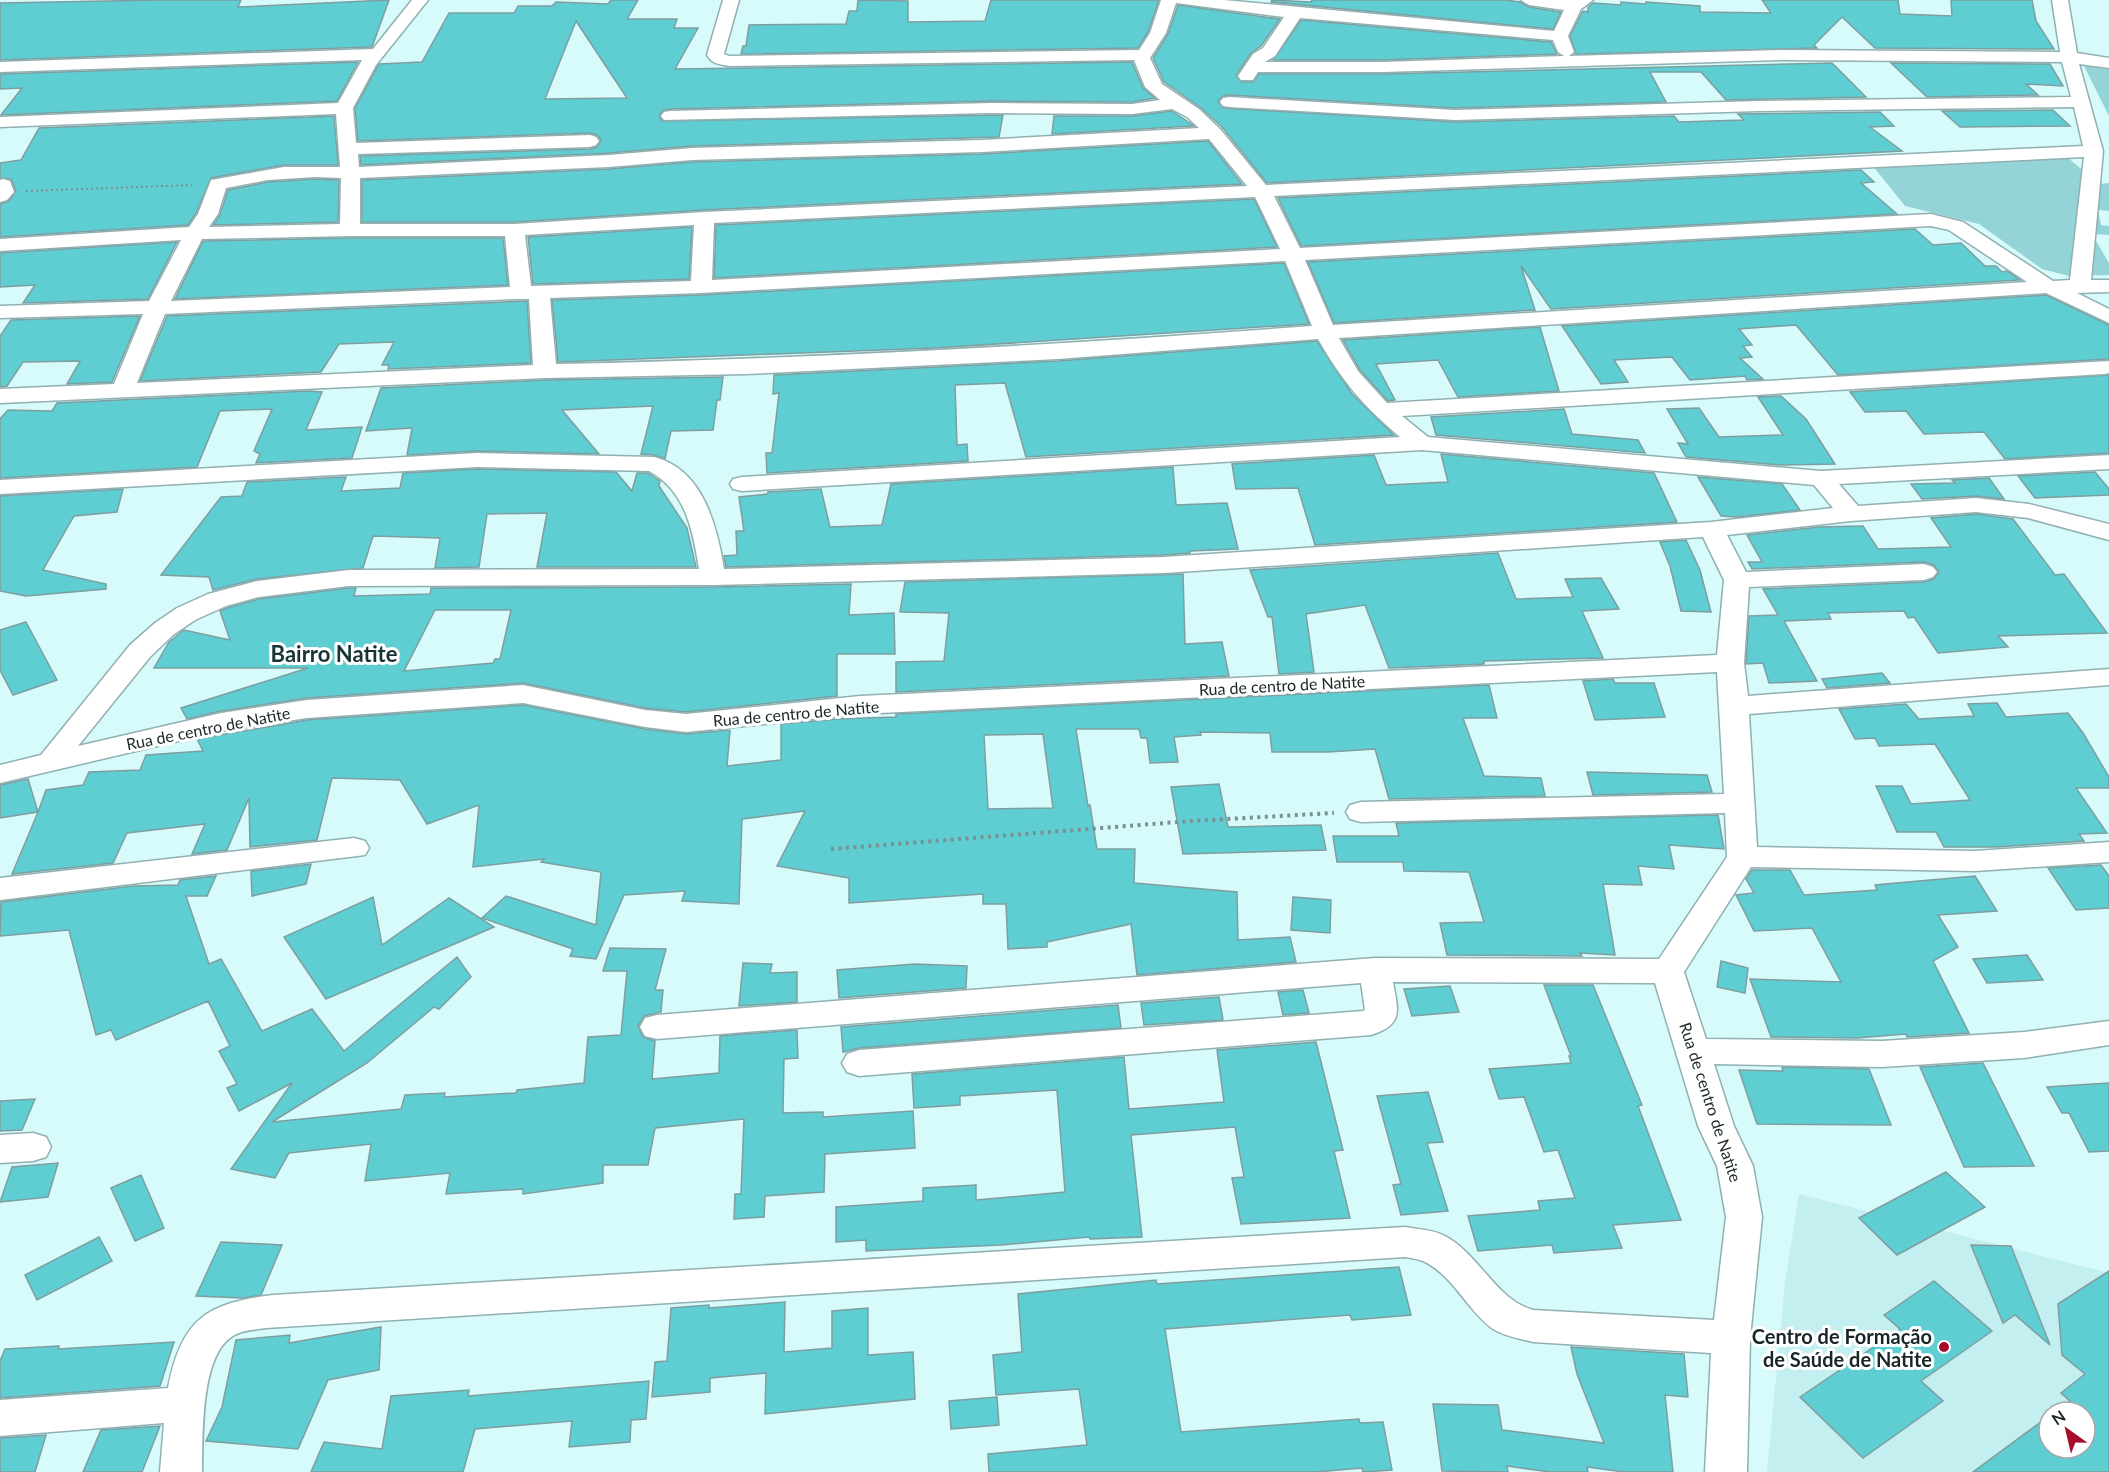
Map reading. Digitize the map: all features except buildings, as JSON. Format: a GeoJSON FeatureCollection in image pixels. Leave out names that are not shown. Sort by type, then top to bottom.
{"type":"FeatureCollection","features":[{"type":"Feature","properties":{"kind":"street"},"geometry":{"type":"LineString","coordinates":[[350,230],[352,187],[344,108],[369,62],[378,54],[420,0]]}},
{"type":"Feature","properties":{"kind":"street"},"geometry":{"type":"LineString","coordinates":[[731,0],[715,55],[719,59],[729,61],[1143,55]]}},
{"type":"Feature","properties":{"kind":"street"},"geometry":{"type":"LineString","coordinates":[[1169,0],[1158,33],[1142,58],[1154,87],[1193,113],[1214,133],[1261,191],[1277,219],[1325,332],[1349,374],[1381,410],[1422,443]]}},
{"type":"Feature","properties":{"kind":"street"},"geometry":{"type":"LineString","coordinates":[[1182,0],[1294,13],[1560,36]]}},
{"type":"Feature","properties":{"kind":"street"},"geometry":{"type":"LineString","coordinates":[[1529,0],[1580,3],[1560,36],[1568,60]]}},
{"type":"Feature","properties":{"kind":"street"},"geometry":{"type":"LineString","coordinates":[[2060,0],[2068,57],[2094,151],[2080,286]]}},
{"type":"Feature","properties":{"kind":"street"},"geometry":{"type":"LineString","coordinates":[[1229,102],[1259,58],[1269,52],[1294,13]]}},
{"type":"Feature","properties":{"kind":"street"},"geometry":{"type":"LineString","coordinates":[[0,67],[378,54]]}},
{"type":"Feature","properties":{"kind":"street"},"geometry":{"type":"LineString","coordinates":[[1253,67],[1383,67],[1782,54],[2068,57],[2109,63]]}},
{"type":"Feature","properties":{"kind":"street"},"geometry":{"type":"LineString","coordinates":[[1193,113],[1229,102],[1455,115],[1770,105],[2080,102]]}},
{"type":"Feature","properties":{"kind":"street"},"geometry":{"type":"LineString","coordinates":[[669,116],[991,108],[1131,108],[1175,103]]}},
{"type":"Feature","properties":{"kind":"street"},"geometry":{"type":"LineString","coordinates":[[0,122],[344,108]]}},
{"type":"Feature","properties":{"kind":"street"},"geometry":{"type":"LineString","coordinates":[[122,391],[174,268],[208,214],[218,184],[274,172],[350,173],[609,161],[692,154],[982,146],[1214,133]]}},
{"type":"Feature","properties":{"kind":"street"},"geometry":{"type":"LineString","coordinates":[[347,148],[590,141]]}},
{"type":"Feature","properties":{"kind":"street"},"geometry":{"type":"LineString","coordinates":[[0,245],[195,233],[514,230],[704,218],[2094,151]]}},
{"type":"Feature","properties":{"kind":"street"},"geometry":{"type":"LineString","coordinates":[[701,287],[704,218]]}},
{"type":"Feature","properties":{"kind":"street"},"geometry":{"type":"LineString","coordinates":[[0,312],[157,306],[178,308],[384,297],[701,287],[1931,220],[1956,226],[2049,287],[2109,317]]}},
{"type":"Feature","properties":{"kind":"street"},"geometry":{"type":"LineString","coordinates":[[514,230],[545,370]]}},
{"type":"Feature","properties":{"kind":"street"},"geometry":{"type":"LineString","coordinates":[[0,396],[545,370],[746,367],[1047,353],[1325,332],[2049,287],[2109,286]]}},
{"type":"Feature","properties":{"kind":"street"},"geometry":{"type":"LineString","coordinates":[[1381,410],[2105,367]]}},
{"type":"Feature","properties":{"kind":"street"},"geometry":{"type":"LineString","coordinates":[[742,484],[1422,443],[1821,478],[2109,462]]}},
{"type":"Feature","properties":{"kind":"street"},"geometry":{"type":"LineString","coordinates":[[0,487],[477,460],[654,464],[669,470],[683,486],[704,524],[713,576]]}},
{"type":"Feature","properties":{"kind":"street"},"geometry":{"type":"LineString","coordinates":[[1821,478],[1851,514]]}},
{"type":"Feature","properties":{"kind":"street"},"geometry":{"type":"LineString","coordinates":[[52,760],[140,651],[186,614],[217,600],[257,589],[349,578],[713,576],[1164,566],[1711,529],[1851,514],[1976,505],[2000,506],[2109,532]]}},
{"type":"Feature","properties":{"kind":"street"},"geometry":{"type":"LineString","coordinates":[[657,1028],[1375,970],[1668,971],[1742,857],[1735,706],[1730,663],[1737,580],[1711,529]]}},
{"type":"Feature","properties":{"kind":"street"},"geometry":{"type":"LineString","coordinates":[[1737,580],[1924,572]]}},
{"type":"Feature","properties":{"kind":"street","name":"Rua de centro de Natite"},"geometry":{"type":"LineString","coordinates":[[0,774],[220,722],[307,709],[523,694],[659,722],[686,723],[860,705],[1730,663]]}},
{"type":"Feature","properties":{"kind":"street"},"geometry":{"type":"LineString","coordinates":[[1735,706],[2109,677]]}},
{"type":"Feature","properties":{"kind":"street"},"geometry":{"type":"LineString","coordinates":[[1361,812],[1741,803]]}},
{"type":"Feature","properties":{"kind":"street"},"geometry":{"type":"LineString","coordinates":[[0,888],[354,848]]}},
{"type":"Feature","properties":{"kind":"street"},"geometry":{"type":"LineString","coordinates":[[1742,857],[1975,861],[2109,852]]}},
{"type":"Feature","properties":{"kind":"street"},"geometry":{"type":"LineString","coordinates":[[859,1063],[1371,1023],[1382,1014],[1375,970]]}},
{"type":"Feature","properties":{"kind":"street","name":"Rua de centro de Natite"},"geometry":{"type":"LineString","coordinates":[[1668,971],[1716,1126],[1735,1167],[1744,1217],[1731,1338],[1726,1472]]}},
{"type":"Feature","properties":{"kind":"street"},"geometry":{"type":"LineString","coordinates":[[1694,1051],[1882,1054],[2024,1046],[2109,1034]]}},
{"type":"Feature","properties":{"kind":"street"},"geometry":{"type":"LineString","coordinates":[[182,1472],[185,1404],[198,1350],[213,1328],[242,1316],[273,1311],[1405,1242],[1432,1247],[1457,1265],[1486,1300],[1501,1312],[1509,1318],[1533,1326],[1731,1338]]}},
{"type":"Feature","properties":{"kind":"street"},"geometry":{"type":"LineString","coordinates":[[0,1418],[185,1404]]}},
{"type":"Feature","properties":{"kind":"path"},"geometry":{"type":"LineString","coordinates":[[2,191],[218,184]]}},
{"type":"Feature","properties":{"kind":"path"},"geometry":{"type":"LineString","coordinates":[[831,849],[1191,821],[1361,812]]}},
{"type":"Feature","properties":{"kind":"shaded area"},"geometry":{"type":"Polygon","coordinates":[[[2084,66],[2109,69],[2109,116],[2084,66]]]}},
{"type":"Feature","properties":{"kind":"shaded area"},"geometry":{"type":"Polygon","coordinates":[[[2067,157],[2099,184],[2109,183],[2109,211],[2098,210],[2101,225],[2109,226],[2109,235],[2092,234],[2109,263],[2109,275],[2069,276],[2042,269],[1979,224],[1905,206],[1872,165],[1923,160],[1975,163],[2067,157]]]}},
{"type":"Feature","properties":{"kind":"shaded area","name":"Centro de Formação de Saúde de Natite"},"geometry":{"type":"Polygon","coordinates":[[[1799,1194],[2109,1273],[2109,1472],[1767,1472],[1785,1283],[1799,1194]]]}},
{"type":"Feature","properties":{"kind":"place","name":"Centro de Formação de Saúde de Natite"},"geometry":{"type":"Point","coordinates":[1944,1347]}},
{"type":"Feature","properties":{"kind":"district","name":"Bairro Natite"},"geometry":{"type":"Point","coordinates":[334,653]}}]}
